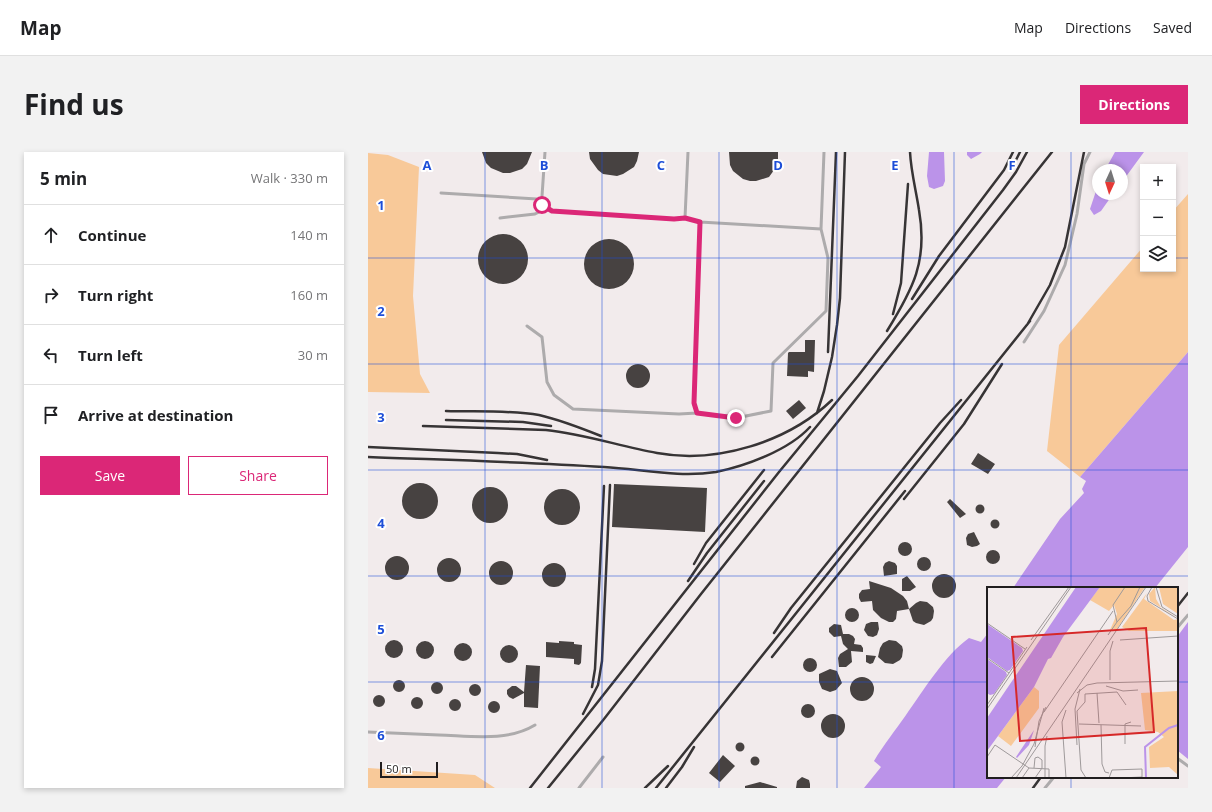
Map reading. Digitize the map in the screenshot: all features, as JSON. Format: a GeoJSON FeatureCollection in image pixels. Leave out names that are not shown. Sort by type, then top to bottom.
{"type":"FeatureCollection","features":[{"type":"Feature","properties":{"kind":"lane"},"geometry":{"type":"LineString","coordinates":[[500,218],[535,214],[541,211],[545,152]]}},
{"type":"Feature","properties":{"kind":"lane"},"geometry":{"type":"LineString","coordinates":[[685,218],[688,152]]}},
{"type":"Feature","properties":{"kind":"lane"},"geometry":{"type":"LineString","coordinates":[[527,326],[542,337],[547,382],[554,395],[573,409],[679,414],[697,413],[736,418],[772,411],[773,363],[826,311],[828,258],[821,229],[824,152]]}},
{"type":"Feature","properties":{"kind":"lane"},"geometry":{"type":"LineString","coordinates":[[1024,342],[1044,311],[1064,265],[1077,214],[1084,164],[1090,152]]}},
{"type":"Feature","properties":{"kind":"lane"},"geometry":{"type":"LineString","coordinates":[[441,193],[538,199],[542,205],[552,211],[674,219],[685,218],[700,222],[821,229]]}},
{"type":"Feature","properties":{"kind":"lane"},"geometry":{"type":"LineString","coordinates":[[697,413],[694,403],[700,222]]}},
{"type":"Feature","properties":{"kind":"lane"},"geometry":{"type":"LineString","coordinates":[[1178,627],[1188,614]]}},
{"type":"Feature","properties":{"kind":"lane"},"geometry":{"type":"LineString","coordinates":[[368,732],[501,736],[515,734],[527,730],[535,725]]}},
{"type":"Feature","properties":{"kind":"lane"},"geometry":{"type":"LineString","coordinates":[[579,788],[603,757]]}},
{"type":"Feature","properties":{"kind":"lane"},"geometry":{"type":"LineString","coordinates":[[1178,759],[1188,766]]}},
{"type":"Feature","properties":{"kind":"lane"},"geometry":{"type":"LineString","coordinates":[[1045,788],[1053,778]]}},
{"type":"Feature","properties":{"kind":"shaded area"},"geometry":{"type":"Polygon","coordinates":[[[929,152],[944,152],[945,181],[943,186],[934,189],[929,187],[927,176],[929,152]]]}},
{"type":"Feature","properties":{"kind":"shaded area"},"geometry":{"type":"Polygon","coordinates":[[[967,152],[982,152],[971,159],[967,155],[967,152]]]}},
{"type":"Feature","properties":{"kind":"shaded area"},"geometry":{"type":"Polygon","coordinates":[[[1115,152],[1144,152],[1128,174],[1128,164],[1108,164],[1115,152]]]}},
{"type":"Feature","properties":{"kind":"shaded area"},"geometry":{"type":"Polygon","coordinates":[[[368,153],[388,155],[419,167],[413,296],[420,374],[430,393],[368,392],[368,153]]]}},
{"type":"Feature","properties":{"kind":"shaded area"},"geometry":{"type":"Polygon","coordinates":[[[1188,194],[1188,352],[1080,477],[1047,451],[1059,345],[1140,250],[1140,272],[1176,272],[1176,208],[1188,194]]]}},
{"type":"Feature","properties":{"kind":"shaded area"},"geometry":{"type":"Polygon","coordinates":[[[1093,200],[1109,200],[1101,211],[1094,215],[1090,209],[1093,200]]]}},
{"type":"Feature","properties":{"kind":"shaded area"},"geometry":{"type":"Polygon","coordinates":[[[1188,352],[1188,547],[1156,587],[1014,587],[1060,519],[1084,493],[1082,489],[1086,481],[1080,477],[1188,352]]]}},
{"type":"Feature","properties":{"kind":"shaded area"},"geometry":{"type":"Polygon","coordinates":[[[1188,622],[1188,759],[1178,751],[1178,636],[1188,622]]]}},
{"type":"Feature","properties":{"kind":"shaded area"},"geometry":{"type":"Polygon","coordinates":[[[987,634],[987,778],[1005,778],[997,788],[864,788],[881,767],[874,761],[927,685],[951,654],[969,638],[981,642],[987,634]]]}},
{"type":"Feature","properties":{"kind":"shaded area"},"geometry":{"type":"Polygon","coordinates":[[[368,768],[475,775],[495,788],[368,788],[368,768]]]}},
{"type":"Feature","properties":{"kind":"building"},"geometry":{"type":"Polygon","coordinates":[[[482,152],[532,152],[527,164],[522,169],[510,173],[503,173],[491,168],[486,163],[482,152]]]}},
{"type":"Feature","properties":{"kind":"building"},"geometry":{"type":"Polygon","coordinates":[[[589,152],[639,152],[634,167],[617,176],[603,174],[598,170],[590,159],[589,152]]]}},
{"type":"Feature","properties":{"kind":"building"},"geometry":{"type":"Polygon","coordinates":[[[729,152],[778,152],[777,166],[769,177],[756,181],[743,179],[733,171],[730,165],[729,152]]]}},
{"type":"Feature","properties":{"kind":"building"},"geometry":{"type":"Polygon","coordinates":[[[503,234],[517,238],[524,245],[528,259],[524,273],[517,280],[503,284],[489,280],[482,273],[478,259],[482,245],[489,238],[503,234]]]}},
{"type":"Feature","properties":{"kind":"building"},"geometry":{"type":"Polygon","coordinates":[[[609,239],[623,243],[630,250],[634,264],[630,278],[623,285],[609,289],[595,285],[588,278],[584,264],[588,250],[595,243],[609,239]]]}},
{"type":"Feature","properties":{"kind":"building"},"geometry":{"type":"Polygon","coordinates":[[[805,340],[815,340],[814,372],[808,371],[808,377],[787,376],[788,353],[805,352],[805,340]]]}},
{"type":"Feature","properties":{"kind":"building"},"geometry":{"type":"Polygon","coordinates":[[[638,364],[647,367],[650,376],[647,385],[638,388],[629,385],[626,376],[629,367],[638,364]]]}},
{"type":"Feature","properties":{"kind":"building"},"geometry":{"type":"Polygon","coordinates":[[[799,400],[806,408],[793,419],[786,411],[799,400]]]}},
{"type":"Feature","properties":{"kind":"building"},"geometry":{"type":"Polygon","coordinates":[[[978,453],[995,464],[988,474],[971,464],[978,453]]]}},
{"type":"Feature","properties":{"kind":"building"},"geometry":{"type":"Polygon","coordinates":[[[424,483],[433,488],[437,494],[437,508],[433,514],[424,519],[416,519],[407,514],[403,508],[402,497],[407,488],[413,484],[424,483]]]}},
{"type":"Feature","properties":{"kind":"building"},"geometry":{"type":"Polygon","coordinates":[[[614,484],[707,488],[705,532],[612,527],[614,484]]]}},
{"type":"Feature","properties":{"kind":"building"},"geometry":{"type":"Polygon","coordinates":[[[494,487],[503,492],[507,498],[507,512],[503,518],[494,523],[486,523],[477,518],[473,512],[472,501],[477,492],[483,488],[494,487]]]}},
{"type":"Feature","properties":{"kind":"building"},"geometry":{"type":"Polygon","coordinates":[[[566,489],[575,494],[579,500],[579,514],[575,520],[566,525],[558,525],[549,520],[545,514],[544,503],[549,494],[555,490],[566,489]]]}},
{"type":"Feature","properties":{"kind":"building"},"geometry":{"type":"Polygon","coordinates":[[[950,499],[966,514],[960,518],[947,502],[950,499]]]}},
{"type":"Feature","properties":{"kind":"building"},"geometry":{"type":"Polygon","coordinates":[[[978,505],[982,505],[984,509],[982,513],[978,513],[976,511],[976,507],[978,505]]]}},
{"type":"Feature","properties":{"kind":"building"},"geometry":{"type":"Polygon","coordinates":[[[993,520],[997,520],[999,524],[997,528],[993,528],[991,526],[991,522],[993,520]]]}},
{"type":"Feature","properties":{"kind":"building"},"geometry":{"type":"Polygon","coordinates":[[[974,532],[980,544],[972,547],[967,545],[966,538],[968,534],[974,532]]]}},
{"type":"Feature","properties":{"kind":"building"},"geometry":{"type":"Polygon","coordinates":[[[902,542],[908,542],[912,546],[912,552],[908,556],[902,556],[898,552],[898,546],[902,542]]]}},
{"type":"Feature","properties":{"kind":"building"},"geometry":{"type":"Polygon","coordinates":[[[990,550],[996,550],[1000,554],[1000,560],[996,564],[990,564],[986,560],[986,554],[990,550]]]}},
{"type":"Feature","properties":{"kind":"building"},"geometry":{"type":"Polygon","coordinates":[[[397,556],[406,559],[409,568],[406,577],[397,580],[388,577],[385,568],[388,559],[397,556]]]}},
{"type":"Feature","properties":{"kind":"building"},"geometry":{"type":"Polygon","coordinates":[[[921,557],[927,557],[931,561],[931,567],[927,571],[921,571],[917,567],[917,561],[921,557]]]}},
{"type":"Feature","properties":{"kind":"building"},"geometry":{"type":"Polygon","coordinates":[[[449,558],[458,561],[461,570],[458,579],[449,582],[440,579],[437,570],[440,561],[449,558]]]}},
{"type":"Feature","properties":{"kind":"building"},"geometry":{"type":"Polygon","coordinates":[[[501,561],[510,564],[513,573],[510,582],[501,585],[492,582],[489,573],[492,564],[501,561]]]}},
{"type":"Feature","properties":{"kind":"building"},"geometry":{"type":"Polygon","coordinates":[[[889,561],[895,563],[897,566],[897,574],[884,576],[883,567],[885,563],[889,561]]]}},
{"type":"Feature","properties":{"kind":"building"},"geometry":{"type":"Polygon","coordinates":[[[554,563],[563,566],[566,575],[563,584],[554,587],[545,584],[542,575],[545,566],[554,563]]]}},
{"type":"Feature","properties":{"kind":"building"},"geometry":{"type":"Polygon","coordinates":[[[944,574],[949,575],[955,581],[955,591],[949,597],[944,598],[939,597],[933,591],[932,586],[933,581],[939,575],[944,574]]]}},
{"type":"Feature","properties":{"kind":"building"},"geometry":{"type":"Polygon","coordinates":[[[907,576],[916,587],[910,591],[902,591],[902,579],[907,576]]]}},
{"type":"Feature","properties":{"kind":"building"},"geometry":{"type":"Polygon","coordinates":[[[869,581],[891,588],[903,596],[907,601],[909,609],[897,611],[896,619],[893,622],[889,622],[881,618],[873,610],[872,601],[861,602],[859,598],[859,594],[862,590],[870,589],[869,581]]]}},
{"type":"Feature","properties":{"kind":"building"},"geometry":{"type":"Polygon","coordinates":[[[920,601],[927,602],[933,607],[934,611],[931,621],[924,625],[913,621],[909,609],[920,601]]]}},
{"type":"Feature","properties":{"kind":"building"},"geometry":{"type":"Polygon","coordinates":[[[849,608],[855,608],[859,612],[859,618],[855,622],[849,622],[845,618],[845,612],[849,608]]]}},
{"type":"Feature","properties":{"kind":"building"},"geometry":{"type":"Polygon","coordinates":[[[878,622],[879,629],[877,635],[873,637],[868,636],[864,630],[866,624],[878,622]]]}},
{"type":"Feature","properties":{"kind":"building"},"geometry":{"type":"Polygon","coordinates":[[[834,624],[841,625],[843,634],[853,636],[855,639],[854,644],[861,645],[863,648],[863,652],[851,651],[852,662],[846,667],[839,667],[838,658],[840,654],[848,649],[843,644],[841,636],[834,637],[829,632],[829,628],[834,624]]]}},
{"type":"Feature","properties":{"kind":"building"},"geometry":{"type":"Polygon","coordinates":[[[394,640],[400,643],[403,649],[400,655],[394,658],[388,655],[385,649],[388,643],[394,640]]]}},
{"type":"Feature","properties":{"kind":"building"},"geometry":{"type":"Polygon","coordinates":[[[889,640],[896,641],[902,646],[903,650],[900,660],[893,664],[885,663],[878,657],[883,643],[889,640]]]}},
{"type":"Feature","properties":{"kind":"building"},"geometry":{"type":"Polygon","coordinates":[[[425,641],[431,644],[434,650],[431,656],[425,659],[419,656],[416,650],[419,644],[425,641]]]}},
{"type":"Feature","properties":{"kind":"building"},"geometry":{"type":"Polygon","coordinates":[[[559,641],[574,642],[574,644],[582,645],[581,663],[579,665],[574,664],[574,659],[546,657],[546,642],[559,643],[559,641]]]}},
{"type":"Feature","properties":{"kind":"building"},"geometry":{"type":"Polygon","coordinates":[[[463,643],[469,646],[472,652],[469,658],[463,661],[457,658],[454,652],[457,646],[463,643]]]}},
{"type":"Feature","properties":{"kind":"building"},"geometry":{"type":"Polygon","coordinates":[[[509,645],[515,648],[518,654],[515,660],[509,663],[503,660],[500,654],[503,648],[509,645]]]}},
{"type":"Feature","properties":{"kind":"building"},"geometry":{"type":"Polygon","coordinates":[[[866,655],[876,656],[873,663],[870,664],[866,662],[866,655]]]}},
{"type":"Feature","properties":{"kind":"building"},"geometry":{"type":"Polygon","coordinates":[[[807,658],[813,658],[817,662],[817,668],[813,672],[807,672],[803,668],[803,662],[807,658]]]}},
{"type":"Feature","properties":{"kind":"building"},"geometry":{"type":"Polygon","coordinates":[[[526,665],[540,666],[538,708],[524,707],[524,693],[513,699],[507,694],[507,690],[512,686],[516,686],[524,692],[526,665]]]}},
{"type":"Feature","properties":{"kind":"building"},"geometry":{"type":"Polygon","coordinates":[[[830,669],[837,671],[842,683],[836,690],[830,692],[822,689],[819,682],[819,674],[830,669]]]}},
{"type":"Feature","properties":{"kind":"building"},"geometry":{"type":"Polygon","coordinates":[[[862,677],[867,678],[873,684],[873,694],[867,700],[862,701],[857,700],[851,694],[850,689],[851,684],[857,678],[862,677]]]}},
{"type":"Feature","properties":{"kind":"building"},"geometry":{"type":"Polygon","coordinates":[[[401,680],[404,681],[404,691],[397,692],[394,691],[393,684],[394,681],[401,680]]]}},
{"type":"Feature","properties":{"kind":"building"},"geometry":{"type":"Polygon","coordinates":[[[439,682],[442,683],[442,693],[435,694],[432,693],[431,686],[432,683],[439,682]]]}},
{"type":"Feature","properties":{"kind":"building"},"geometry":{"type":"Polygon","coordinates":[[[477,684],[480,685],[480,695],[473,696],[470,695],[469,688],[470,685],[477,684]]]}},
{"type":"Feature","properties":{"kind":"building"},"geometry":{"type":"Polygon","coordinates":[[[381,695],[384,696],[384,706],[377,707],[374,706],[373,699],[374,696],[381,695]]]}},
{"type":"Feature","properties":{"kind":"building"},"geometry":{"type":"Polygon","coordinates":[[[419,697],[422,698],[422,708],[415,709],[412,708],[411,701],[412,698],[419,697]]]}},
{"type":"Feature","properties":{"kind":"building"},"geometry":{"type":"Polygon","coordinates":[[[457,699],[460,700],[460,710],[453,711],[450,710],[449,703],[450,700],[457,699]]]}},
{"type":"Feature","properties":{"kind":"building"},"geometry":{"type":"Polygon","coordinates":[[[496,701],[499,702],[499,712],[492,713],[489,712],[488,705],[489,702],[496,701]]]}},
{"type":"Feature","properties":{"kind":"building"},"geometry":{"type":"Polygon","coordinates":[[[805,704],[811,704],[815,708],[815,714],[811,718],[805,718],[801,714],[801,708],[805,704]]]}},
{"type":"Feature","properties":{"kind":"building"},"geometry":{"type":"Polygon","coordinates":[[[833,714],[838,715],[844,721],[844,731],[838,737],[833,738],[828,737],[822,731],[821,726],[822,721],[828,715],[833,714]]]}},
{"type":"Feature","properties":{"kind":"building"},"geometry":{"type":"Polygon","coordinates":[[[738,743],[742,743],[744,747],[742,751],[738,751],[736,749],[736,745],[738,743]]]}},
{"type":"Feature","properties":{"kind":"building"},"geometry":{"type":"Polygon","coordinates":[[[723,755],[735,766],[720,782],[709,773],[723,755]]]}},
{"type":"Feature","properties":{"kind":"building"},"geometry":{"type":"Polygon","coordinates":[[[753,757],[757,757],[759,761],[757,765],[753,765],[751,763],[751,759],[753,757]]]}},
{"type":"Feature","properties":{"kind":"building"},"geometry":{"type":"Polygon","coordinates":[[[802,777],[809,780],[810,788],[796,788],[797,781],[802,777]]]}},
{"type":"Feature","properties":{"kind":"building"},"geometry":{"type":"Polygon","coordinates":[[[760,782],[777,788],[745,788],[745,786],[760,782]]]}},
{"type":"Feature","properties":{"kind":"railway"},"geometry":{"type":"LineString","coordinates":[[828,352],[836,152]]}},
{"type":"Feature","properties":{"kind":"railway"},"geometry":{"type":"LineString","coordinates":[[817,413],[832,357],[840,298],[845,152]]}},
{"type":"Feature","properties":{"kind":"railway"},"geometry":{"type":"LineString","coordinates":[[887,331],[911,288],[920,260],[921,228],[910,152]]}},
{"type":"Feature","properties":{"kind":"railway"},"geometry":{"type":"LineString","coordinates":[[912,299],[939,256],[1004,170],[1013,152]]}},
{"type":"Feature","properties":{"kind":"railway"},"geometry":{"type":"LineString","coordinates":[[1011,170],[1020,152]]}},
{"type":"Feature","properties":{"kind":"railway"},"geometry":{"type":"LineString","coordinates":[[530,788],[779,472],[858,376],[1003,190],[1016,172],[1027,152]]}},
{"type":"Feature","properties":{"kind":"railway"},"geometry":{"type":"LineString","coordinates":[[548,788],[1052,152]]}},
{"type":"Feature","properties":{"kind":"railway"},"geometry":{"type":"LineString","coordinates":[[1027,325],[1050,285],[1065,247],[1084,152]]}},
{"type":"Feature","properties":{"kind":"railway"},"geometry":{"type":"LineString","coordinates":[[893,314],[901,283],[908,184]]}},
{"type":"Feature","properties":{"kind":"railway"},"geometry":{"type":"LineString","coordinates":[[656,788],[1030,321]]}},
{"type":"Feature","properties":{"kind":"railway"},"geometry":{"type":"LineString","coordinates":[[904,499],[964,424],[1002,364]]}},
{"type":"Feature","properties":{"kind":"railway"},"geometry":{"type":"LineString","coordinates":[[423,426],[546,430],[574,434],[657,453],[680,456],[703,455],[727,452],[773,438],[795,428],[832,400]]}},
{"type":"Feature","properties":{"kind":"railway"},"geometry":{"type":"LineString","coordinates":[[774,633],[791,608],[940,423],[961,400]]}},
{"type":"Feature","properties":{"kind":"railway"},"geometry":{"type":"LineString","coordinates":[[446,411],[528,413],[563,422],[601,436]]}},
{"type":"Feature","properties":{"kind":"railway"},"geometry":{"type":"LineString","coordinates":[[446,420],[523,422],[551,426]]}},
{"type":"Feature","properties":{"kind":"railway"},"geometry":{"type":"LineString","coordinates":[[368,457],[545,464],[618,468],[674,474],[702,474],[740,466],[766,456],[791,443],[810,427]]}},
{"type":"Feature","properties":{"kind":"railway"},"geometry":{"type":"LineString","coordinates":[[368,447],[517,454],[547,460]]}},
{"type":"Feature","properties":{"kind":"railway"},"geometry":{"type":"LineString","coordinates":[[694,564],[706,543],[764,470]]}},
{"type":"Feature","properties":{"kind":"railway"},"geometry":{"type":"LineString","coordinates":[[688,581],[707,553],[764,481]]}},
{"type":"Feature","properties":{"kind":"railway"},"geometry":{"type":"LineString","coordinates":[[583,714],[598,685],[602,661],[610,485]]}},
{"type":"Feature","properties":{"kind":"railway"},"geometry":{"type":"LineString","coordinates":[[592,687],[595,669],[604,486]]}},
{"type":"Feature","properties":{"kind":"railway"},"geometry":{"type":"LineString","coordinates":[[772,657],[905,491]]}},
{"type":"Feature","properties":{"kind":"railway"},"geometry":{"type":"LineString","coordinates":[[1178,606],[1188,593]]}},
{"type":"Feature","properties":{"kind":"railway"},"geometry":{"type":"LineString","coordinates":[[666,788],[682,767],[694,747]]}},
{"type":"Feature","properties":{"kind":"railway"},"geometry":{"type":"LineString","coordinates":[[645,788],[668,766]]}},
{"type":"Feature","properties":{"kind":"railway"},"geometry":{"type":"LineString","coordinates":[[1033,788],[1040,778]]}},
{"type":"Feature","properties":{"kind":"route"},"geometry":{"type":"LineString","coordinates":[[542,205],[552,211],[674,219],[685,218],[700,222],[694,403],[697,413],[736,418]]}}]}
